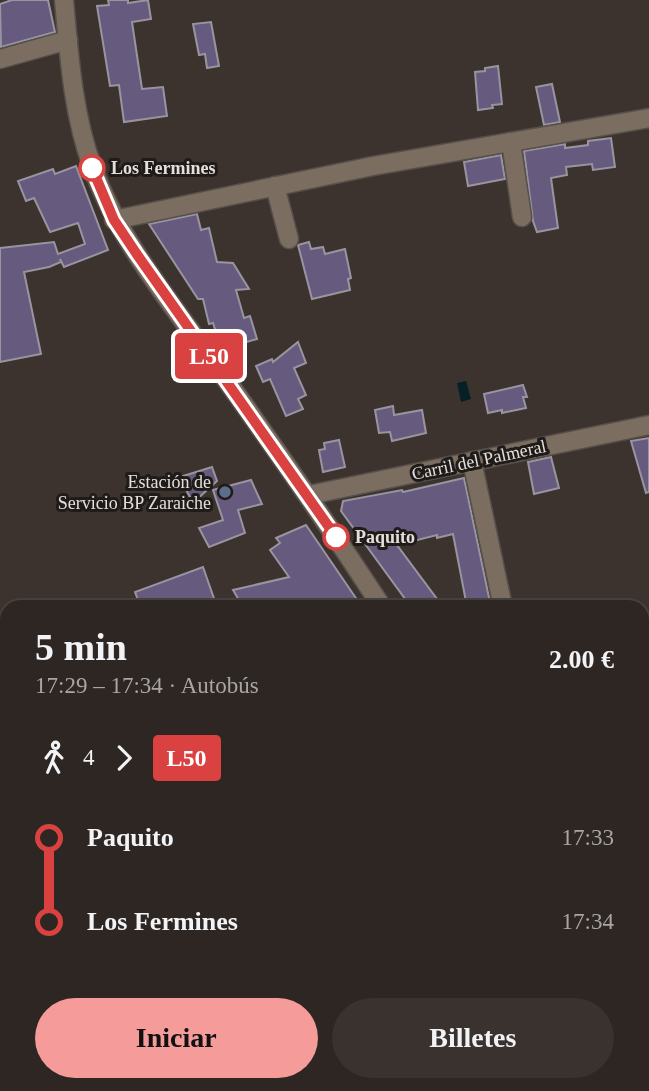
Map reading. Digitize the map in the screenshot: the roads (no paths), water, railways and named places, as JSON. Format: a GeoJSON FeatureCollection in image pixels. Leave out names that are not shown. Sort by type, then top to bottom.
{"type":"FeatureCollection","features":[{"type":"Feature","properties":{"kind":"street"},"geometry":{"type":"LineString","coordinates":[[64,0],[81,134],[114,220],[309,495],[377,600]]}},
{"type":"Feature","properties":{"kind":"street"},"geometry":{"type":"LineString","coordinates":[[0,59],[68,40]]}},
{"type":"Feature","properties":{"kind":"street"},"geometry":{"type":"LineString","coordinates":[[114,220],[373,166],[649,118]]}},
{"type":"Feature","properties":{"kind":"street"},"geometry":{"type":"LineString","coordinates":[[511,142],[522,217]]}},
{"type":"Feature","properties":{"kind":"street"},"geometry":{"type":"LineString","coordinates":[[275,187],[289,239]]}},
{"type":"Feature","properties":{"kind":"street","name":"Carril del Palmeral"},"geometry":{"type":"LineString","coordinates":[[309,495],[649,425]]}},
{"type":"Feature","properties":{"kind":"street"},"geometry":{"type":"LineString","coordinates":[[472,461],[502,600]]}},
{"type":"Feature","properties":{"kind":"water"},"geometry":{"type":"Polygon","coordinates":[[[466,381],[471,399],[461,402],[457,383],[466,381]]]}},
{"type":"Feature","properties":{"kind":"place","name":"Los Fermines"},"geometry":{"type":"Point","coordinates":[92,168]}},
{"type":"Feature","properties":{"kind":"place","name":"Estación de Servicio BP Zaraiche"},"geometry":{"type":"Point","coordinates":[225,492]}},
{"type":"Feature","properties":{"kind":"place","name":"Paquito"},"geometry":{"type":"Point","coordinates":[336,537]}}]}
